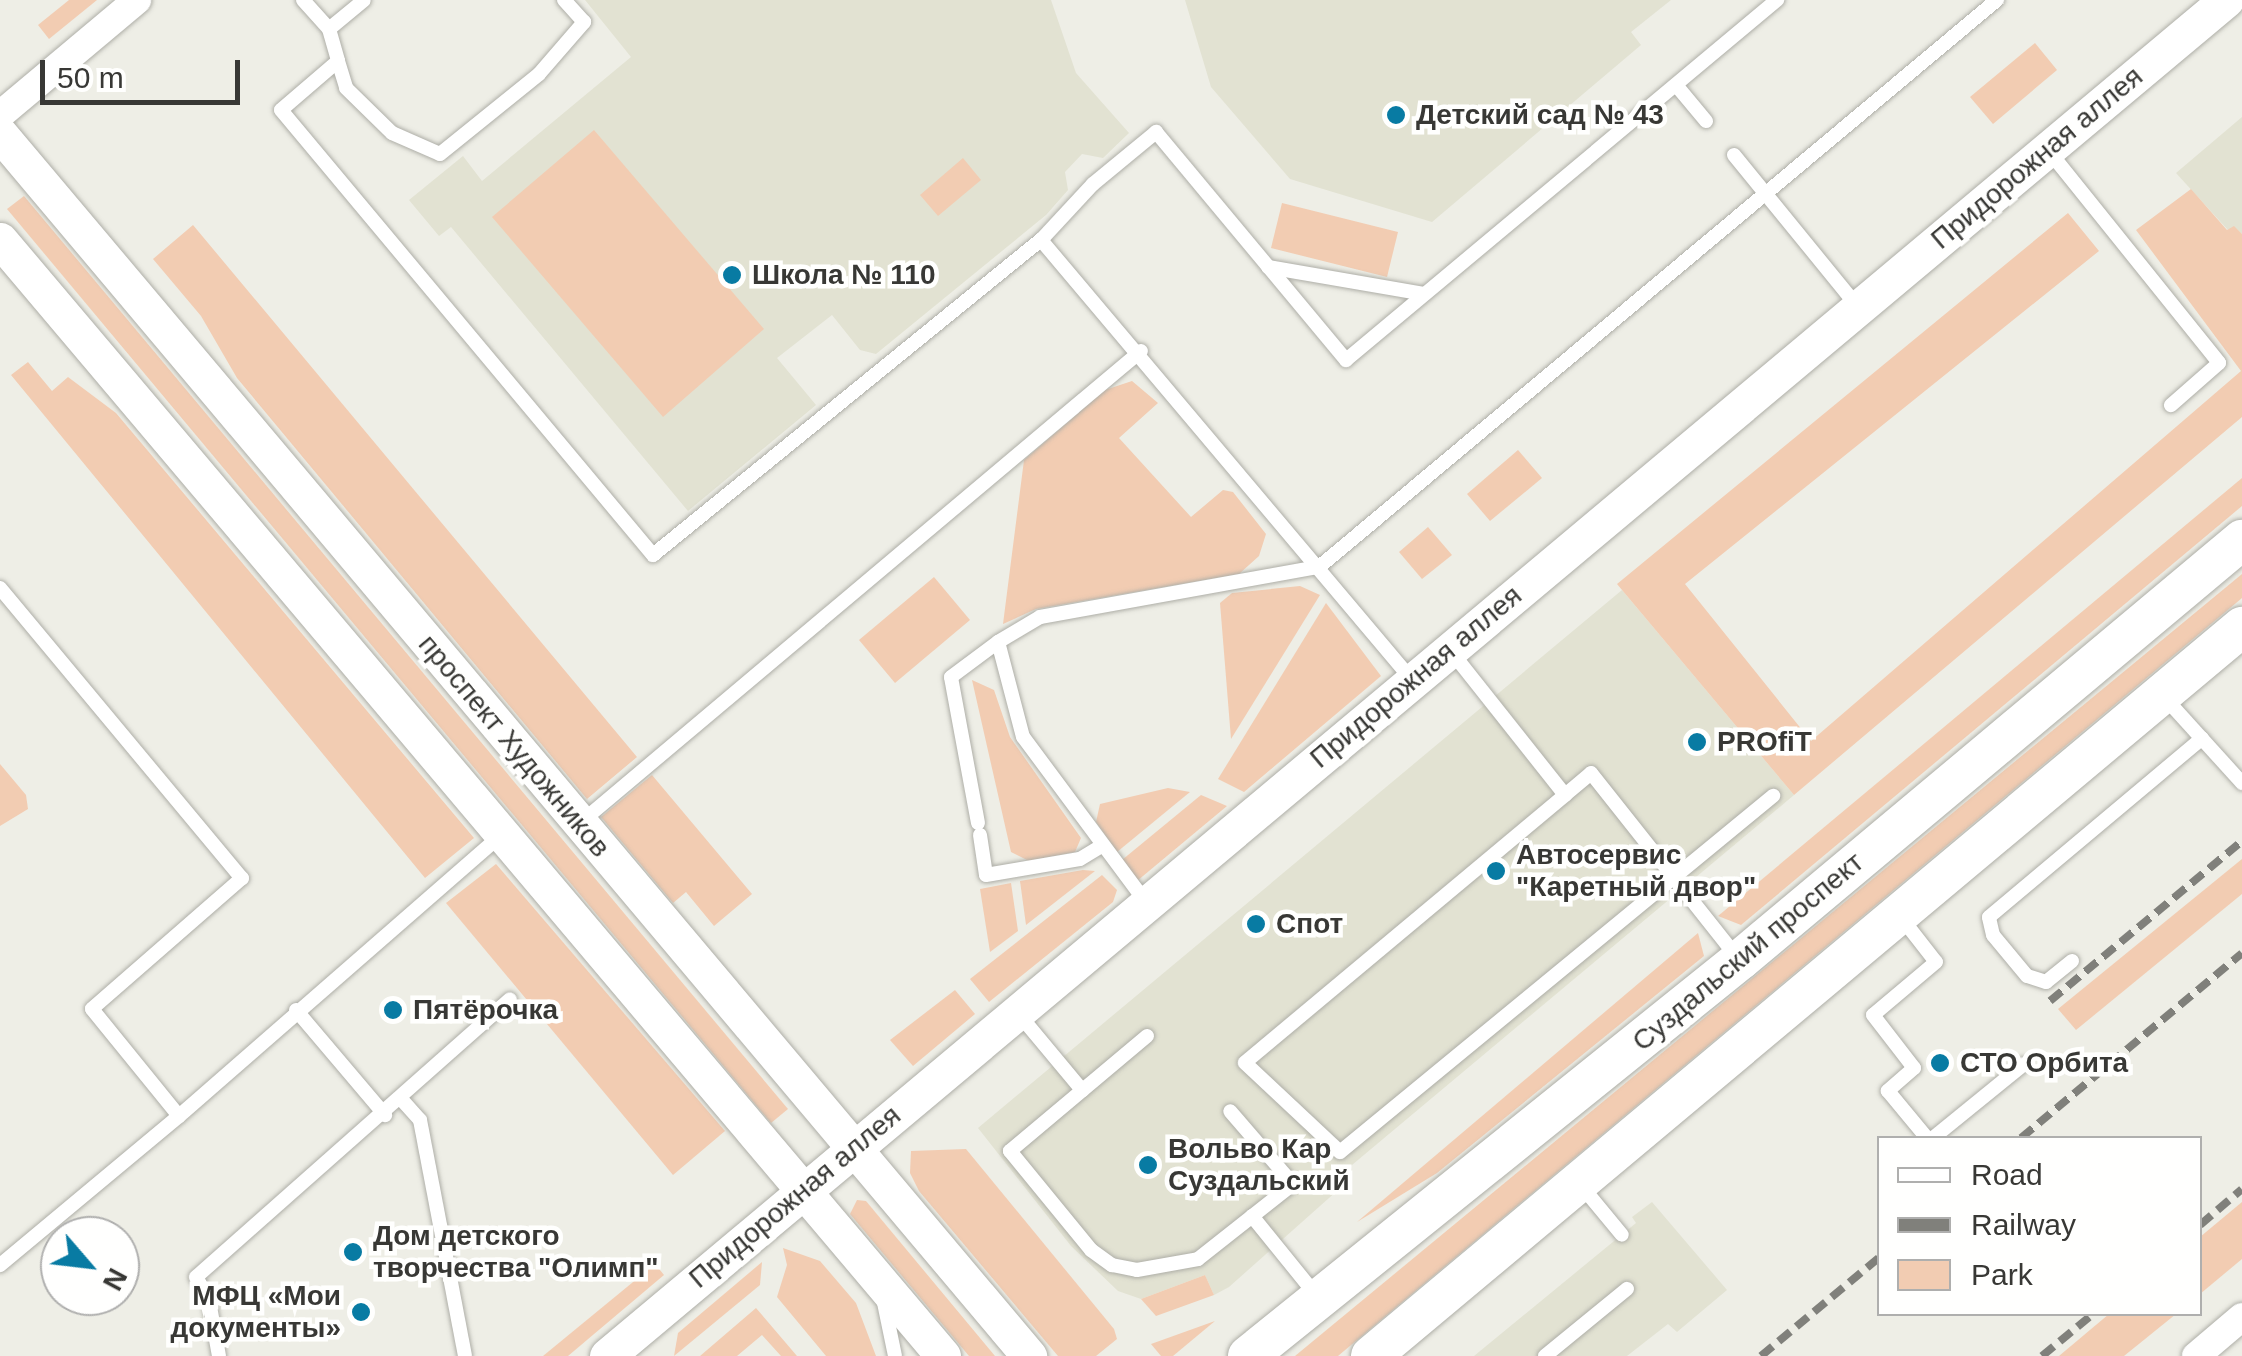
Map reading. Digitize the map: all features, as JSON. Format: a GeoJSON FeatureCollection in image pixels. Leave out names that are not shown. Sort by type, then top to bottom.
{"type":"FeatureCollection","features":[{"type":"Feature","properties":{"kind":"main road","name":"Суздальский проспект"},"geometry":{"type":"LineString","coordinates":[[1248,1356],[1740,960],[2242,540]]}},
{"type":"Feature","properties":{"kind":"main road"},"geometry":{"type":"LineString","coordinates":[[1371,1356],[2242,627]]}},
{"type":"Feature","properties":{"kind":"street"},"geometry":{"type":"LineString","coordinates":[[0,115],[137,0]]}},
{"type":"Feature","properties":{"kind":"street","name":"Придорожная аллея"},"geometry":{"type":"LineString","coordinates":[[624,1353],[800,1192],[2226,0]]}},
{"type":"Feature","properties":{"kind":"street","name":"проспект Художников"},"geometry":{"type":"LineString","coordinates":[[0,134],[1029,1356]]}},
{"type":"Feature","properties":{"kind":"street"},"geometry":{"type":"LineString","coordinates":[[0,240],[800,1192],[943,1356]]}},
{"type":"Feature","properties":{"kind":"street"},"geometry":{"type":"LineString","coordinates":[[2196,1356],[2242,1317]]}},
{"type":"Feature","properties":{"kind":"lane"},"geometry":{"type":"LineString","coordinates":[[303,0],[328,29],[346,88],[392,134],[440,154],[539,74],[584,22],[564,0]]}},
{"type":"Feature","properties":{"kind":"lane"},"geometry":{"type":"LineString","coordinates":[[328,29],[364,0]]}},
{"type":"Feature","properties":{"kind":"lane"},"geometry":{"type":"LineString","coordinates":[[338,61],[281,110],[653,555],[1041,240],[1092,184],[1156,132],[1346,360],[1778,0]]}},
{"type":"Feature","properties":{"kind":"lane"},"geometry":{"type":"LineString","coordinates":[[1102,846],[1080,859],[986,874],[951,677],[1040,617],[1318,567],[1997,0]]}},
{"type":"Feature","properties":{"kind":"lane"},"geometry":{"type":"LineString","coordinates":[[1676,85],[1706,121]]}},
{"type":"Feature","properties":{"kind":"lane"},"geometry":{"type":"LineString","coordinates":[[2047,150],[2219,363],[2171,405]]}},
{"type":"Feature","properties":{"kind":"lane"},"geometry":{"type":"LineString","coordinates":[[1734,155],[1859,307]]}},
{"type":"Feature","properties":{"kind":"lane"},"geometry":{"type":"LineString","coordinates":[[1041,240],[1140,352],[1412,681]]}},
{"type":"Feature","properties":{"kind":"lane"},"geometry":{"type":"LineString","coordinates":[[1268,266],[1424,294]]}},
{"type":"Feature","properties":{"kind":"lane"},"geometry":{"type":"LineString","coordinates":[[580,824],[1140,352]]}},
{"type":"Feature","properties":{"kind":"lane"},"geometry":{"type":"LineString","coordinates":[[0,588],[242,878],[92,1009],[179,1116]]}},
{"type":"Feature","properties":{"kind":"lane"},"geometry":{"type":"LineString","coordinates":[[998,642],[1023,737],[1146,903]]}},
{"type":"Feature","properties":{"kind":"lane"},"geometry":{"type":"LineString","coordinates":[[1450,649],[1566,796]]}},
{"type":"Feature","properties":{"kind":"lane"},"geometry":{"type":"LineString","coordinates":[[2162,694],[2242,783]]}},
{"type":"Feature","properties":{"kind":"lane"},"geometry":{"type":"LineString","coordinates":[[2072,961],[2046,982],[2026,976],[1993,934],[1989,916],[2202,738]]}},
{"type":"Feature","properties":{"kind":"lane"},"geometry":{"type":"LineString","coordinates":[[1740,960],[1674,877],[1591,773],[1245,1063],[1340,1152],[1674,877],[1773,796]]}},
{"type":"Feature","properties":{"kind":"lane"},"geometry":{"type":"LineString","coordinates":[[0,1265],[179,1116],[500,836]]}},
{"type":"Feature","properties":{"kind":"lane"},"geometry":{"type":"LineString","coordinates":[[1900,915],[1936,962],[1872,1015],[1914,1068],[1888,1091],[1928,1136]]}},
{"type":"Feature","properties":{"kind":"lane"},"geometry":{"type":"LineString","coordinates":[[218,1356],[210,1301],[196,1277],[402,1100],[510,999]]}},
{"type":"Feature","properties":{"kind":"lane"},"geometry":{"type":"LineString","coordinates":[[296,1010],[385,1115]]}},
{"type":"Feature","properties":{"kind":"lane"},"geometry":{"type":"LineString","coordinates":[[1016,1012],[1082,1090]]}},
{"type":"Feature","properties":{"kind":"lane"},"geometry":{"type":"LineString","coordinates":[[1147,1036],[1010,1151],[1091,1250],[1112,1265],[1164,1270],[1198,1259],[1294,1184],[1230,1111]]}},
{"type":"Feature","properties":{"kind":"lane"},"geometry":{"type":"LineString","coordinates":[[1933,1136],[2024,1064]]}},
{"type":"Feature","properties":{"kind":"lane"},"geometry":{"type":"LineString","coordinates":[[402,1100],[420,1120],[465,1356]]}},
{"type":"Feature","properties":{"kind":"lane"},"geometry":{"type":"LineString","coordinates":[[1578,1183],[1622,1235]]}},
{"type":"Feature","properties":{"kind":"lane"},"geometry":{"type":"LineString","coordinates":[[1252,1216],[1320,1299]]}},
{"type":"Feature","properties":{"kind":"lane"},"geometry":{"type":"LineString","coordinates":[[880,1283],[894,1356]]}},
{"type":"Feature","properties":{"kind":"lane"},"geometry":{"type":"LineString","coordinates":[[1546,1356],[1626,1289]]}},
{"type":"Feature","properties":{"kind":"shaded area","name":"Школа № 110"},"geometry":{"type":"Polygon","coordinates":[[[585,0],[1051,0],[1076,73],[1129,133],[1103,158],[1082,154],[1065,172],[1068,190],[1046,215],[876,354],[860,350],[832,315],[777,358],[816,405],[688,511],[451,227],[439,236],[409,200],[463,156],[482,181],[631,57],[585,0]]]}},
{"type":"Feature","properties":{"kind":"shaded area","name":"Детский сад № 43"},"geometry":{"type":"Polygon","coordinates":[[[1185,0],[1671,0],[1631,32],[1641,45],[1432,222],[1290,179],[1211,87],[1185,0]]]}},
{"type":"Feature","properties":{"kind":"shaded area"},"geometry":{"type":"Polygon","coordinates":[[[2242,117],[2242,234],[2234,227],[2228,230],[2176,173],[2242,117]]]}},
{"type":"Feature","properties":{"kind":"shaded area","name":"Автосервис \"Каретный двор\""},"geometry":{"type":"Polygon","coordinates":[[[1622,590],[1794,795],[1340,1175],[1347,1182],[1229,1287],[1214,1295],[1205,1275],[1141,1299],[1118,1291],[1071,1246],[978,1128],[1622,590]]]}},
{"type":"Feature","properties":{"kind":"shaded area"},"geometry":{"type":"Polygon","coordinates":[[[1652,1202],[1727,1290],[1677,1332],[1668,1324],[1627,1356],[1474,1356],[1636,1223],[1632,1217],[1652,1202]]]}},
{"type":"Feature","properties":{"kind":"green space"},"geometry":{"type":"Polygon","coordinates":[[[69,0],[97,0],[49,39],[38,25],[69,0]]]}},
{"type":"Feature","properties":{"kind":"green space"},"geometry":{"type":"Polygon","coordinates":[[[2035,43],[2057,70],[1993,124],[1970,97],[2035,43]]]}},
{"type":"Feature","properties":{"kind":"green space"},"geometry":{"type":"Polygon","coordinates":[[[594,130],[764,329],[663,417],[492,217],[594,130]]]}},
{"type":"Feature","properties":{"kind":"green space"},"geometry":{"type":"Polygon","coordinates":[[[963,158],[981,180],[938,216],[920,195],[963,158]]]}},
{"type":"Feature","properties":{"kind":"green space"},"geometry":{"type":"Polygon","coordinates":[[[2191,189],[2227,230],[2234,226],[2242,234],[2242,417],[1794,795],[1617,584],[2068,213],[2099,251],[1685,584],[1811,741],[2241,371],[2136,230],[2191,189]]]}},
{"type":"Feature","properties":{"kind":"green space"},"geometry":{"type":"Polygon","coordinates":[[[24,196],[788,1109],[771,1123],[7,209],[24,196]]]}},
{"type":"Feature","properties":{"kind":"green space"},"geometry":{"type":"Polygon","coordinates":[[[1282,203],[1398,232],[1387,277],[1271,248],[1282,203]]]}},
{"type":"Feature","properties":{"kind":"green space"},"geometry":{"type":"Polygon","coordinates":[[[193,225],[637,757],[587,799],[237,378],[201,316],[153,259],[193,225]]]}},
{"type":"Feature","properties":{"kind":"green space"},"geometry":{"type":"Polygon","coordinates":[[[28,362],[52,391],[68,377],[116,413],[474,838],[425,878],[11,375],[28,362]]]}},
{"type":"Feature","properties":{"kind":"green space"},"geometry":{"type":"Polygon","coordinates":[[[1132,381],[1158,403],[1119,438],[1191,517],[1223,490],[1233,492],[1266,534],[1259,556],[1239,574],[1036,609],[1003,624],[1024,460],[1105,390],[1132,381]]]}},
{"type":"Feature","properties":{"kind":"green space"},"geometry":{"type":"Polygon","coordinates":[[[1518,450],[1542,478],[1490,521],[1467,494],[1518,450]]]}},
{"type":"Feature","properties":{"kind":"green space"},"geometry":{"type":"Polygon","coordinates":[[[2242,478],[2242,506],[1741,925],[1718,916],[2242,478]]]}},
{"type":"Feature","properties":{"kind":"green space"},"geometry":{"type":"Polygon","coordinates":[[[1428,527],[1452,555],[1422,579],[1399,552],[1428,527]]]}},
{"type":"Feature","properties":{"kind":"green space"},"geometry":{"type":"Polygon","coordinates":[[[2242,574],[2242,598],[1338,1356],[1295,1356],[2242,574]]]}},
{"type":"Feature","properties":{"kind":"green space"},"geometry":{"type":"Polygon","coordinates":[[[934,577],[970,620],[895,683],[859,640],[934,577]]]}},
{"type":"Feature","properties":{"kind":"green space"},"geometry":{"type":"Polygon","coordinates":[[[1300,586],[1320,595],[1231,739],[1220,603],[1232,593],[1300,586]]]}},
{"type":"Feature","properties":{"kind":"green space"},"geometry":{"type":"Polygon","coordinates":[[[1326,603],[1381,676],[1244,792],[1218,779],[1326,603]]]}},
{"type":"Feature","properties":{"kind":"green space"},"geometry":{"type":"Polygon","coordinates":[[[972,680],[994,690],[1010,737],[1081,838],[1075,852],[1029,861],[1011,852],[972,680]]]}},
{"type":"Feature","properties":{"kind":"green space"},"geometry":{"type":"Polygon","coordinates":[[[0,764],[26,795],[28,809],[0,826],[0,764]]]}},
{"type":"Feature","properties":{"kind":"green space"},"geometry":{"type":"Polygon","coordinates":[[[652,775],[752,894],[714,926],[686,892],[673,903],[601,817],[652,775]]]}},
{"type":"Feature","properties":{"kind":"green space"},"geometry":{"type":"Polygon","coordinates":[[[1168,788],[1190,792],[1117,852],[1096,822],[1100,804],[1168,788]]]}},
{"type":"Feature","properties":{"kind":"green space"},"geometry":{"type":"Polygon","coordinates":[[[1201,795],[1227,806],[1137,881],[1122,860],[1201,795]]]}},
{"type":"Feature","properties":{"kind":"green space"},"geometry":{"type":"Polygon","coordinates":[[[2242,859],[2242,894],[2076,1030],[2058,1009],[2242,859]]]}},
{"type":"Feature","properties":{"kind":"green space"},"geometry":{"type":"Polygon","coordinates":[[[496,864],[725,1131],[673,1175],[446,903],[496,864]]]}},
{"type":"Feature","properties":{"kind":"green space"},"geometry":{"type":"Polygon","coordinates":[[[1095,871],[1026,925],[1020,881],[1095,871]]]}},
{"type":"Feature","properties":{"kind":"green space"},"geometry":{"type":"Polygon","coordinates":[[[1102,875],[1117,890],[1113,902],[989,1002],[970,979],[1102,875]]]}},
{"type":"Feature","properties":{"kind":"green space"},"geometry":{"type":"Polygon","coordinates":[[[1011,883],[1018,931],[990,952],[980,889],[1011,883]]]}},
{"type":"Feature","properties":{"kind":"green space"},"geometry":{"type":"Polygon","coordinates":[[[1698,933],[1704,956],[1437,1173],[1357,1222],[1698,933]]]}},
{"type":"Feature","properties":{"kind":"green space"},"geometry":{"type":"Polygon","coordinates":[[[955,990],[975,1014],[913,1066],[890,1040],[955,990]]]}},
{"type":"Feature","properties":{"kind":"green space"},"geometry":{"type":"Polygon","coordinates":[[[966,1149],[1114,1329],[1117,1339],[1096,1356],[1058,1356],[919,1191],[910,1173],[911,1151],[966,1149]]]}},
{"type":"Feature","properties":{"kind":"green space"},"geometry":{"type":"Polygon","coordinates":[[[857,1200],[866,1201],[995,1356],[969,1356],[850,1214],[857,1200]]]}},
{"type":"Feature","properties":{"kind":"green space"},"geometry":{"type":"Polygon","coordinates":[[[2242,1202],[2242,1259],[2202,1292],[2202,1235],[2242,1202]]]}},
{"type":"Feature","properties":{"kind":"green space"},"geometry":{"type":"Polygon","coordinates":[[[783,1248],[820,1261],[856,1303],[876,1356],[826,1356],[777,1297],[787,1265],[783,1248]]]}},
{"type":"Feature","properties":{"kind":"green space"},"geometry":{"type":"Polygon","coordinates":[[[762,1262],[760,1285],[674,1356],[678,1333],[762,1262]]]}},
{"type":"Feature","properties":{"kind":"green space"},"geometry":{"type":"Polygon","coordinates":[[[655,1264],[664,1275],[568,1356],[543,1356],[655,1264]]]}},
{"type":"Feature","properties":{"kind":"green space"},"geometry":{"type":"Polygon","coordinates":[[[1205,1275],[1214,1295],[1156,1316],[1141,1299],[1205,1275]]]}},
{"type":"Feature","properties":{"kind":"green space"},"geometry":{"type":"Polygon","coordinates":[[[756,1308],[797,1356],[781,1356],[762,1335],[737,1356],[700,1356],[756,1308]]]}},
{"type":"Feature","properties":{"kind":"green space"},"geometry":{"type":"Polygon","coordinates":[[[2107,1316],[2174,1316],[2124,1356],[2059,1356],[2107,1316]]]}},
{"type":"Feature","properties":{"kind":"green space"},"geometry":{"type":"Polygon","coordinates":[[[1215,1321],[1173,1356],[1161,1356],[1151,1344],[1215,1321]]]}},
{"type":"Feature","properties":{"kind":"railway"},"geometry":{"type":"LineString","coordinates":[[2050,1001],[2242,841]]}},
{"type":"Feature","properties":{"kind":"railway"},"geometry":{"type":"LineString","coordinates":[[2023,1136],[2242,953]]}},
{"type":"Feature","properties":{"kind":"railway"},"geometry":{"type":"LineString","coordinates":[[2202,1223],[2242,1189]]}},
{"type":"Feature","properties":{"kind":"railway"},"geometry":{"type":"LineString","coordinates":[[1761,1356],[1877,1259]]}},
{"type":"Feature","properties":{"kind":"railway"},"geometry":{"type":"LineString","coordinates":[[2042,1356],[2091,1316]]}},
{"type":"Feature","properties":{"kind":"place","name":"Детский сад № 43"},"geometry":{"type":"Point","coordinates":[1396,115]}},
{"type":"Feature","properties":{"kind":"place","name":"Школа № 110"},"geometry":{"type":"Point","coordinates":[732,275]}},
{"type":"Feature","properties":{"kind":"place","name":"PROfiT"},"geometry":{"type":"Point","coordinates":[1697,742]}},
{"type":"Feature","properties":{"kind":"place","name":"Автосервис \"Каретный двор\""},"geometry":{"type":"Point","coordinates":[1496,871]}},
{"type":"Feature","properties":{"kind":"place","name":"Спот"},"geometry":{"type":"Point","coordinates":[1256,924]}},
{"type":"Feature","properties":{"kind":"place","name":"Пятёрочка"},"geometry":{"type":"Point","coordinates":[393,1010]}},
{"type":"Feature","properties":{"kind":"place","name":"СТО Орбита"},"geometry":{"type":"Point","coordinates":[1940,1063]}},
{"type":"Feature","properties":{"kind":"place","name":"Вольво Кар Суздальский"},"geometry":{"type":"Point","coordinates":[1148,1165]}},
{"type":"Feature","properties":{"kind":"place","name":"Дом детского творчества \"Олимп\""},"geometry":{"type":"Point","coordinates":[353,1252]}},
{"type":"Feature","properties":{"kind":"place","name":"МФЦ «Мои документы»"},"geometry":{"type":"Point","coordinates":[361,1312]}}]}
